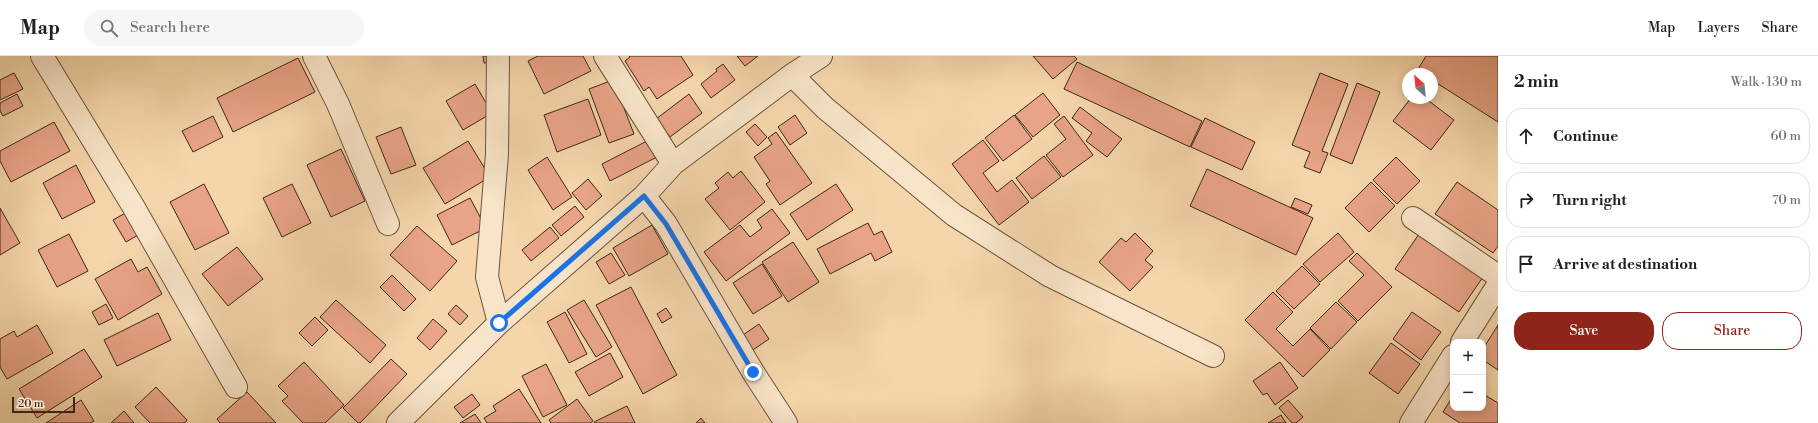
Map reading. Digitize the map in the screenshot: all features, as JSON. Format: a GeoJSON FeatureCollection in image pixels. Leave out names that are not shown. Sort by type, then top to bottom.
{"type":"FeatureCollection","features":[{"type":"Feature","properties":{"kind":"street"},"geometry":{"type":"LineString","coordinates":[[42,56],[133,206],[236,387]]}},
{"type":"Feature","properties":{"kind":"street"},"geometry":{"type":"LineString","coordinates":[[314,56],[338,104],[388,224]]}},
{"type":"Feature","properties":{"kind":"street"},"geometry":{"type":"LineString","coordinates":[[498,56],[497,154],[487,277],[499,323]]}},
{"type":"Feature","properties":{"kind":"street"},"geometry":{"type":"LineString","coordinates":[[605,56],[673,164]]}},
{"type":"Feature","properties":{"kind":"street"},"geometry":{"type":"LineString","coordinates":[[398,423],[499,323],[644,196],[673,164],[792,75],[821,56]]}},
{"type":"Feature","properties":{"kind":"street"},"geometry":{"type":"LineString","coordinates":[[792,75],[825,108],[954,215],[1050,276],[1213,356]]}},
{"type":"Feature","properties":{"kind":"street"},"geometry":{"type":"LineString","coordinates":[[644,196],[666,224],[753,372],[786,423]]}},
{"type":"Feature","properties":{"kind":"street"},"geometry":{"type":"LineString","coordinates":[[1413,218],[1498,276]]}},
{"type":"Feature","properties":{"kind":"street"},"geometry":{"type":"LineString","coordinates":[[1464,339],[1498,285]]}},
{"type":"Feature","properties":{"kind":"street"},"geometry":{"type":"LineString","coordinates":[[1411,423],[1450,361]]}},
{"type":"Feature","properties":{"kind":"building"},"geometry":{"type":"Polygon","coordinates":[[[483,56],[496,56],[496,62],[484,63],[483,56]]]}},
{"type":"Feature","properties":{"kind":"building"},"geometry":{"type":"Polygon","coordinates":[[[538,56],[583,56],[591,71],[544,94],[528,61],[538,56]]]}},
{"type":"Feature","properties":{"kind":"building"},"geometry":{"type":"Polygon","coordinates":[[[629,56],[681,56],[693,75],[657,99],[649,87],[644,91],[625,61],[630,57],[629,56]]]}},
{"type":"Feature","properties":{"kind":"building"},"geometry":{"type":"Polygon","coordinates":[[[737,56],[758,56],[745,66],[737,56]]]}},
{"type":"Feature","properties":{"kind":"building"},"geometry":{"type":"Polygon","coordinates":[[[1033,56],[1074,56],[1077,59],[1053,79],[1033,56]]]}},
{"type":"Feature","properties":{"kind":"building"},"geometry":{"type":"Polygon","coordinates":[[[1426,56],[1498,56],[1498,122],[1438,84],[1438,68],[1419,68],[1426,56]]]}},
{"type":"Feature","properties":{"kind":"building"},"geometry":{"type":"Polygon","coordinates":[[[298,58],[315,92],[233,132],[217,98],[298,58]]]}},
{"type":"Feature","properties":{"kind":"building"},"geometry":{"type":"Polygon","coordinates":[[[1077,62],[1202,121],[1190,147],[1064,89],[1077,62]]]}},
{"type":"Feature","properties":{"kind":"building"},"geometry":{"type":"Polygon","coordinates":[[[723,64],[735,80],[711,98],[701,84],[723,64]]]}},
{"type":"Feature","properties":{"kind":"building"},"geometry":{"type":"Polygon","coordinates":[[[14,73],[23,89],[0,100],[0,80],[14,73]]]}},
{"type":"Feature","properties":{"kind":"building"},"geometry":{"type":"Polygon","coordinates":[[[1320,73],[1348,84],[1322,151],[1328,153],[1320,173],[1304,167],[1310,152],[1292,145],[1320,73]]]}},
{"type":"Feature","properties":{"kind":"building"},"geometry":{"type":"Polygon","coordinates":[[[613,80],[634,134],[609,143],[589,89],[613,80]]]}},
{"type":"Feature","properties":{"kind":"building"},"geometry":{"type":"Polygon","coordinates":[[[1357,83],[1380,92],[1352,164],[1330,155],[1357,83]]]}},
{"type":"Feature","properties":{"kind":"building"},"geometry":{"type":"Polygon","coordinates":[[[475,84],[492,113],[463,130],[446,101],[475,84]]]}},
{"type":"Feature","properties":{"kind":"building"},"geometry":{"type":"Polygon","coordinates":[[[1043,93],[1060,115],[1033,137],[1015,115],[1043,93]]]}},
{"type":"Feature","properties":{"kind":"building"},"geometry":{"type":"Polygon","coordinates":[[[17,94],[23,106],[3,116],[0,111],[0,103],[17,94]]]}},
{"type":"Feature","properties":{"kind":"building"},"geometry":{"type":"Polygon","coordinates":[[[689,94],[702,113],[670,137],[656,119],[689,94]]]}},
{"type":"Feature","properties":{"kind":"building"},"geometry":{"type":"Polygon","coordinates":[[[588,99],[601,135],[557,152],[544,115],[588,99]]]}},
{"type":"Feature","properties":{"kind":"building"},"geometry":{"type":"Polygon","coordinates":[[[1406,104],[1433,104],[1454,120],[1431,150],[1393,121],[1406,104]]]}},
{"type":"Feature","properties":{"kind":"building"},"geometry":{"type":"Polygon","coordinates":[[[1080,107],[1122,139],[1107,157],[1086,141],[1092,133],[1072,118],[1080,107]]]}},
{"type":"Feature","properties":{"kind":"building"},"geometry":{"type":"Polygon","coordinates":[[[795,115],[807,133],[790,145],[778,127],[795,115]]]}},
{"type":"Feature","properties":{"kind":"building"},"geometry":{"type":"Polygon","coordinates":[[[1014,115],[1032,139],[1003,161],[985,138],[1014,115]]]}},
{"type":"Feature","properties":{"kind":"building"},"geometry":{"type":"Polygon","coordinates":[[[213,116],[223,137],[193,152],[182,131],[213,116]]]}},
{"type":"Feature","properties":{"kind":"building"},"geometry":{"type":"Polygon","coordinates":[[[1064,116],[1093,155],[1063,177],[1046,155],[1066,139],[1054,124],[1064,116]]]}},
{"type":"Feature","properties":{"kind":"building"},"geometry":{"type":"Polygon","coordinates":[[[1205,118],[1255,142],[1242,170],[1191,147],[1205,118]]]}},
{"type":"Feature","properties":{"kind":"building"},"geometry":{"type":"Polygon","coordinates":[[[54,122],[70,151],[11,182],[0,161],[0,151],[54,122]]]}},
{"type":"Feature","properties":{"kind":"building"},"geometry":{"type":"Polygon","coordinates":[[[755,124],[767,137],[758,146],[746,132],[755,124]]]}},
{"type":"Feature","properties":{"kind":"building"},"geometry":{"type":"Polygon","coordinates":[[[401,127],[416,165],[391,174],[376,137],[401,127]]]}},
{"type":"Feature","properties":{"kind":"building"},"geometry":{"type":"Polygon","coordinates":[[[776,132],[812,183],[780,205],[766,184],[770,181],[754,157],[772,144],[768,138],[776,132]]]}},
{"type":"Feature","properties":{"kind":"building"},"geometry":{"type":"Polygon","coordinates":[[[649,140],[657,157],[610,181],[602,164],[649,140]]]}},
{"type":"Feature","properties":{"kind":"building"},"geometry":{"type":"Polygon","coordinates":[[[983,140],[999,161],[983,173],[997,192],[1012,180],[1029,202],[999,225],[952,164],[983,140]]]}},
{"type":"Feature","properties":{"kind":"building"},"geometry":{"type":"Polygon","coordinates":[[[468,141],[490,177],[445,204],[423,168],[468,141]]]}},
{"type":"Feature","properties":{"kind":"building"},"geometry":{"type":"Polygon","coordinates":[[[341,149],[365,201],[331,217],[307,165],[341,149]]]}},
{"type":"Feature","properties":{"kind":"building"},"geometry":{"type":"Polygon","coordinates":[[[1044,156],[1061,177],[1032,199],[1016,178],[1044,156]]]}},
{"type":"Feature","properties":{"kind":"building"},"geometry":{"type":"Polygon","coordinates":[[[547,157],[572,197],[553,210],[528,170],[547,157]]]}},
{"type":"Feature","properties":{"kind":"building"},"geometry":{"type":"Polygon","coordinates":[[[1396,157],[1420,181],[1397,204],[1373,180],[1396,157]]]}},
{"type":"Feature","properties":{"kind":"building"},"geometry":{"type":"Polygon","coordinates":[[[76,165],[95,202],[62,219],[43,183],[76,165]]]}},
{"type":"Feature","properties":{"kind":"building"},"geometry":{"type":"Polygon","coordinates":[[[1207,169],[1313,218],[1296,255],[1190,206],[1207,169]]]}},
{"type":"Feature","properties":{"kind":"building"},"geometry":{"type":"Polygon","coordinates":[[[741,171],[765,202],[730,230],[705,199],[719,188],[715,183],[728,172],[733,178],[741,171]]]}},
{"type":"Feature","properties":{"kind":"building"},"geometry":{"type":"Polygon","coordinates":[[[588,179],[602,196],[586,210],[572,193],[588,179]]]}},
{"type":"Feature","properties":{"kind":"building"},"geometry":{"type":"Polygon","coordinates":[[[1371,182],[1395,206],[1369,232],[1345,208],[1371,182]]]}},
{"type":"Feature","properties":{"kind":"building"},"geometry":{"type":"Polygon","coordinates":[[[1457,182],[1498,210],[1498,246],[1493,253],[1435,214],[1457,182]]]}},
{"type":"Feature","properties":{"kind":"building"},"geometry":{"type":"Polygon","coordinates":[[[204,184],[229,233],[195,250],[170,202],[204,184]]]}},
{"type":"Feature","properties":{"kind":"building"},"geometry":{"type":"Polygon","coordinates":[[[292,184],[311,223],[282,237],[263,198],[292,184]]]}},
{"type":"Feature","properties":{"kind":"building"},"geometry":{"type":"Polygon","coordinates":[[[836,184],[853,210],[807,240],[790,214],[836,184]]]}},
{"type":"Feature","properties":{"kind":"building"},"geometry":{"type":"Polygon","coordinates":[[[470,198],[486,228],[452,245],[437,215],[470,198]]]}},
{"type":"Feature","properties":{"kind":"building"},"geometry":{"type":"Polygon","coordinates":[[[1295,198],[1312,205],[1308,214],[1291,207],[1295,198]]]}},
{"type":"Feature","properties":{"kind":"building"},"geometry":{"type":"Polygon","coordinates":[[[575,206],[584,217],[561,236],[552,225],[575,206]]]}},
{"type":"Feature","properties":{"kind":"building"},"geometry":{"type":"Polygon","coordinates":[[[0,208],[20,243],[0,255],[0,208]]]}},
{"type":"Feature","properties":{"kind":"building"},"geometry":{"type":"Polygon","coordinates":[[[772,209],[790,233],[726,281],[704,252],[740,225],[750,237],[762,228],[757,220],[772,209]]]}},
{"type":"Feature","properties":{"kind":"building"},"geometry":{"type":"Polygon","coordinates":[[[127,212],[140,234],[126,242],[113,220],[127,212]]]}},
{"type":"Feature","properties":{"kind":"building"},"geometry":{"type":"Polygon","coordinates":[[[868,223],[874,235],[882,231],[892,252],[875,261],[871,253],[830,274],[817,249],[868,223]]]}},
{"type":"Feature","properties":{"kind":"building"},"geometry":{"type":"Polygon","coordinates":[[[652,225],[668,254],[629,276],[613,248],[652,225]]]}},
{"type":"Feature","properties":{"kind":"building"},"geometry":{"type":"Polygon","coordinates":[[[417,226],[457,261],[430,291],[390,255],[417,226]]]}},
{"type":"Feature","properties":{"kind":"building"},"geometry":{"type":"Polygon","coordinates":[[[550,227],[559,238],[531,261],[522,250],[550,227]]]}},
{"type":"Feature","properties":{"kind":"building"},"geometry":{"type":"Polygon","coordinates":[[[1135,233],[1153,251],[1145,260],[1153,267],[1130,291],[1099,262],[1121,238],[1126,242],[1135,233]]]}},
{"type":"Feature","properties":{"kind":"building"},"geometry":{"type":"Polygon","coordinates":[[[1338,233],[1354,252],[1320,282],[1303,264],[1338,233]]]}},
{"type":"Feature","properties":{"kind":"building"},"geometry":{"type":"Polygon","coordinates":[[[69,234],[88,271],[57,287],[38,250],[69,234]]]}},
{"type":"Feature","properties":{"kind":"building"},"geometry":{"type":"Polygon","coordinates":[[[1419,234],[1483,277],[1459,312],[1395,269],[1419,234]]]}},
{"type":"Feature","properties":{"kind":"building"},"geometry":{"type":"Polygon","coordinates":[[[793,242],[819,282],[788,302],[762,262],[793,242]]]}},
{"type":"Feature","properties":{"kind":"building"},"geometry":{"type":"Polygon","coordinates":[[[237,247],[263,279],[228,306],[202,274],[237,247]]]}},
{"type":"Feature","properties":{"kind":"building"},"geometry":{"type":"Polygon","coordinates":[[[611,253],[625,275],[609,284],[596,262],[611,253]]]}},
{"type":"Feature","properties":{"kind":"building"},"geometry":{"type":"Polygon","coordinates":[[[1357,253],[1392,287],[1358,321],[1338,301],[1364,275],[1349,261],[1357,253]]]}},
{"type":"Feature","properties":{"kind":"building"},"geometry":{"type":"Polygon","coordinates":[[[131,259],[138,272],[147,267],[162,294],[118,320],[95,279],[131,259]]]}},
{"type":"Feature","properties":{"kind":"building"},"geometry":{"type":"Polygon","coordinates":[[[762,264],[782,296],[753,314],[733,283],[762,264]]]}},
{"type":"Feature","properties":{"kind":"building"},"geometry":{"type":"Polygon","coordinates":[[[1302,266],[1320,284],[1294,309],[1276,291],[1302,266]]]}},
{"type":"Feature","properties":{"kind":"building"},"geometry":{"type":"Polygon","coordinates":[[[392,275],[416,299],[404,311],[380,287],[392,275]]]}},
{"type":"Feature","properties":{"kind":"building"},"geometry":{"type":"Polygon","coordinates":[[[631,287],[677,375],[643,394],[596,305],[631,287]]]}},
{"type":"Feature","properties":{"kind":"building"},"geometry":{"type":"Polygon","coordinates":[[[1273,292],[1293,312],[1276,329],[1293,346],[1310,329],[1330,350],[1303,377],[1245,320],[1273,292]]]}},
{"type":"Feature","properties":{"kind":"building"},"geometry":{"type":"Polygon","coordinates":[[[336,300],[386,345],[370,363],[320,317],[336,300]]]}},
{"type":"Feature","properties":{"kind":"building"},"geometry":{"type":"Polygon","coordinates":[[[584,300],[612,347],[596,357],[567,310],[584,300]]]}},
{"type":"Feature","properties":{"kind":"building"},"geometry":{"type":"Polygon","coordinates":[[[1336,302],[1357,322],[1331,349],[1310,328],[1336,302]]]}},
{"type":"Feature","properties":{"kind":"building"},"geometry":{"type":"Polygon","coordinates":[[[106,304],[113,318],[99,325],[92,312],[106,304]]]}},
{"type":"Feature","properties":{"kind":"building"},"geometry":{"type":"Polygon","coordinates":[[[456,305],[468,316],[460,325],[448,314],[456,305]]]}},
{"type":"Feature","properties":{"kind":"building"},"geometry":{"type":"Polygon","coordinates":[[[666,308],[672,317],[662,323],[657,314],[666,308]]]}},
{"type":"Feature","properties":{"kind":"building"},"geometry":{"type":"Polygon","coordinates":[[[565,312],[587,354],[569,363],[547,322],[565,312]]]}},
{"type":"Feature","properties":{"kind":"building"},"geometry":{"type":"Polygon","coordinates":[[[1412,312],[1441,332],[1421,360],[1393,339],[1412,312]]]}},
{"type":"Feature","properties":{"kind":"building"},"geometry":{"type":"Polygon","coordinates":[[[158,313],[171,340],[117,366],[104,340],[158,313]]]}},
{"type":"Feature","properties":{"kind":"building"},"geometry":{"type":"Polygon","coordinates":[[[315,317],[328,330],[312,346],[299,333],[315,317]]]}},
{"type":"Feature","properties":{"kind":"building"},"geometry":{"type":"Polygon","coordinates":[[[433,319],[447,331],[430,350],[417,338],[433,319]]]}},
{"type":"Feature","properties":{"kind":"building"},"geometry":{"type":"Polygon","coordinates":[[[759,324],[769,339],[750,352],[740,337],[759,324]]]}},
{"type":"Feature","properties":{"kind":"building"},"geometry":{"type":"Polygon","coordinates":[[[37,325],[53,353],[7,379],[0,367],[0,339],[14,331],[17,337],[37,325]]]}},
{"type":"Feature","properties":{"kind":"building"},"geometry":{"type":"Polygon","coordinates":[[[1498,325],[1498,370],[1486,362],[1486,344],[1498,325]]]}},
{"type":"Feature","properties":{"kind":"building"},"geometry":{"type":"Polygon","coordinates":[[[1391,343],[1420,364],[1398,394],[1369,373],[1391,343]]]}},
{"type":"Feature","properties":{"kind":"building"},"geometry":{"type":"Polygon","coordinates":[[[84,349],[102,377],[37,418],[19,389],[84,349]]]}},
{"type":"Feature","properties":{"kind":"building"},"geometry":{"type":"Polygon","coordinates":[[[610,353],[623,377],[589,396],[575,372],[610,353]]]}},
{"type":"Feature","properties":{"kind":"building"},"geometry":{"type":"Polygon","coordinates":[[[391,359],[407,374],[360,423],[358,423],[343,408],[391,359]]]}},
{"type":"Feature","properties":{"kind":"building"},"geometry":{"type":"Polygon","coordinates":[[[304,362],[344,405],[325,423],[303,423],[282,401],[288,396],[278,386],[304,362]]]}},
{"type":"Feature","properties":{"kind":"building"},"geometry":{"type":"Polygon","coordinates":[[[1280,362],[1298,388],[1275,405],[1267,393],[1263,395],[1253,381],[1280,362]]]}},
{"type":"Feature","properties":{"kind":"building"},"geometry":{"type":"Polygon","coordinates":[[[546,364],[567,405],[543,417],[522,376],[546,364]]]}},
{"type":"Feature","properties":{"kind":"building"},"geometry":{"type":"Polygon","coordinates":[[[156,387],[187,420],[185,423],[150,423],[135,407],[156,387]]]}},
{"type":"Feature","properties":{"kind":"building"},"geometry":{"type":"Polygon","coordinates":[[[519,389],[541,423],[487,423],[484,418],[496,411],[493,406],[519,389]]]}},
{"type":"Feature","properties":{"kind":"building"},"geometry":{"type":"Polygon","coordinates":[[[247,392],[276,423],[220,423],[217,419],[247,392]]]}},
{"type":"Feature","properties":{"kind":"building"},"geometry":{"type":"Polygon","coordinates":[[[472,394],[480,405],[463,418],[454,407],[472,394]]]}},
{"type":"Feature","properties":{"kind":"building"},"geometry":{"type":"Polygon","coordinates":[[[1486,396],[1498,403],[1498,423],[1460,423],[1443,412],[1450,401],[1450,411],[1486,411],[1486,396]]]}},
{"type":"Feature","properties":{"kind":"building"},"geometry":{"type":"Polygon","coordinates":[[[577,399],[593,421],[590,423],[551,423],[549,420],[577,399]]]}},
{"type":"Feature","properties":{"kind":"building"},"geometry":{"type":"Polygon","coordinates":[[[81,400],[94,421],[90,423],[46,423],[81,400]]]}},
{"type":"Feature","properties":{"kind":"building"},"geometry":{"type":"Polygon","coordinates":[[[1288,400],[1303,417],[1296,423],[1292,423],[1279,408],[1288,400]]]}},
{"type":"Feature","properties":{"kind":"building"},"geometry":{"type":"Polygon","coordinates":[[[627,406],[635,423],[594,422],[627,406]]]}},
{"type":"Feature","properties":{"kind":"building"},"geometry":{"type":"Polygon","coordinates":[[[124,411],[134,423],[111,423],[124,411]]]}},
{"type":"Feature","properties":{"kind":"building"},"geometry":{"type":"Polygon","coordinates":[[[475,414],[481,423],[460,423],[475,414]]]}},
{"type":"Feature","properties":{"kind":"building"},"geometry":{"type":"Polygon","coordinates":[[[1281,415],[1286,423],[1268,423],[1281,415]]]}},
{"type":"Feature","properties":{"kind":"building"},"geometry":{"type":"Polygon","coordinates":[[[701,418],[705,423],[696,423],[701,418]]]}},
{"type":"Feature","properties":{"kind":"route"},"geometry":{"type":"LineString","coordinates":[[499,323],[644,196],[666,224],[753,372]]}}]}
